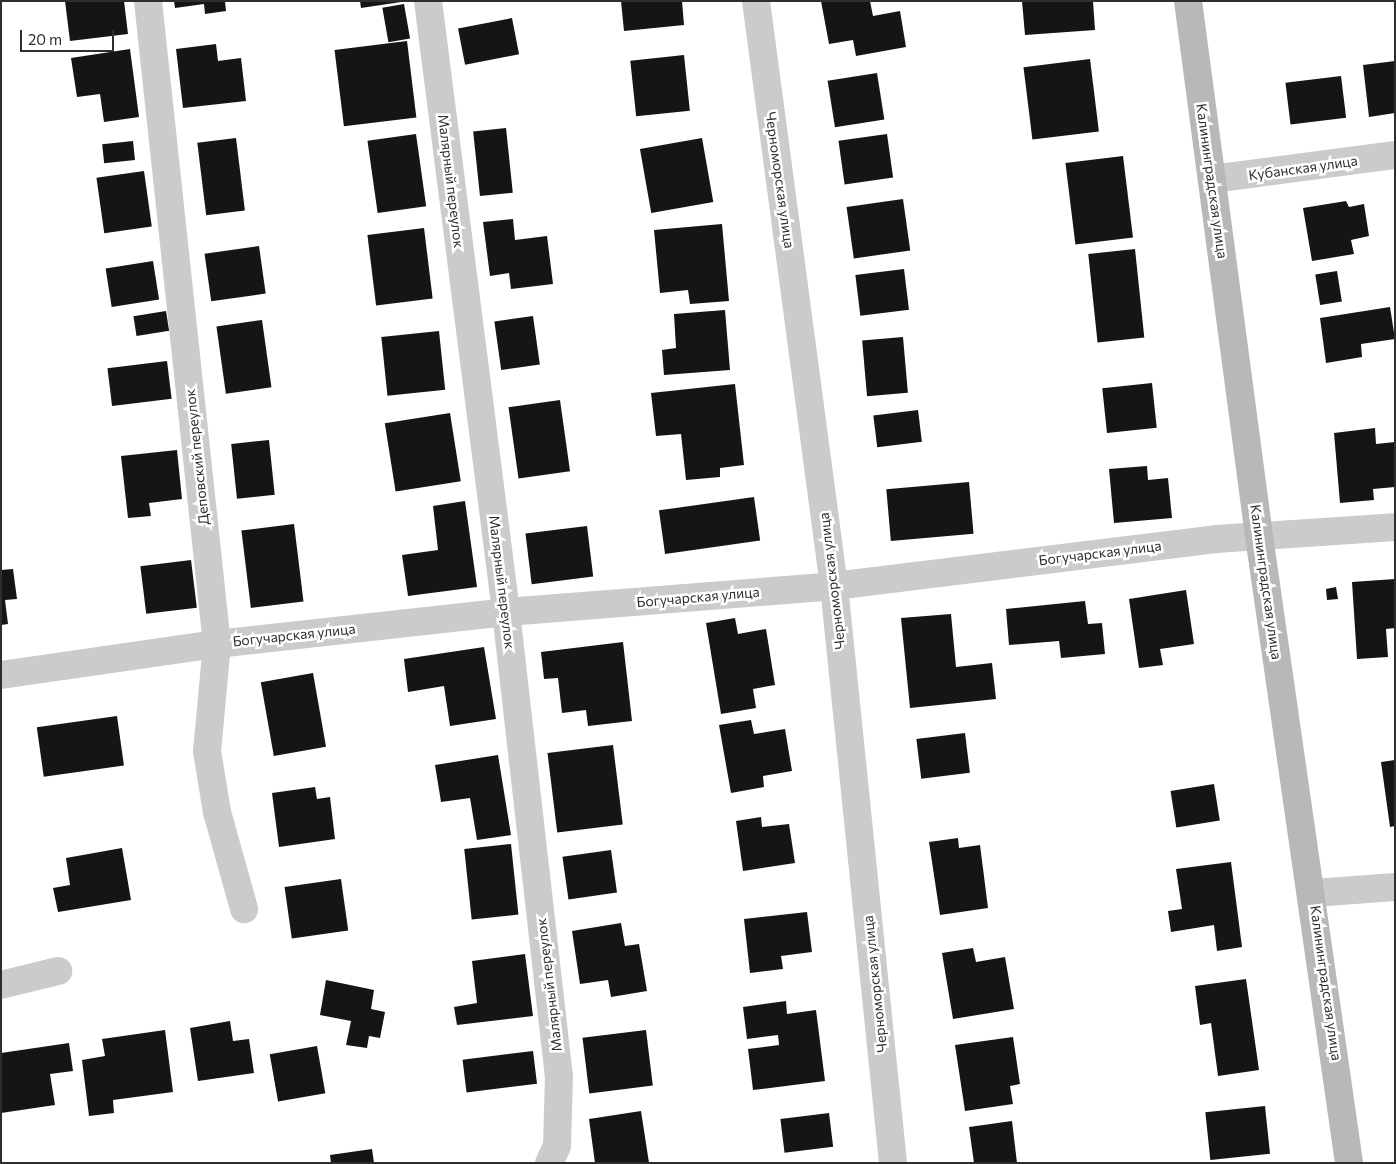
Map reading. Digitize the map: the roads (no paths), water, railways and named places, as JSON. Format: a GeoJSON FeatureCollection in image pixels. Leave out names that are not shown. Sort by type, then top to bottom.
{"type":"FeatureCollection","features":[{"type":"Feature","properties":{"kind":"main road","name":"Калининградская улица"},"geometry":{"type":"LineString","coordinates":[[1188,1],[1258,536],[1314,893],[1350,1163]]}},
{"type":"Feature","properties":{"kind":"street","name":"Деповский переулок"},"geometry":{"type":"LineString","coordinates":[[148,1],[217,644],[208,706],[207,751],[217,812],[244,909]]}},
{"type":"Feature","properties":{"kind":"street","name":"Малярный переулок"},"geometry":{"type":"LineString","coordinates":[[428,1],[506,612],[559,1075],[558,1146],[549,1163]]}},
{"type":"Feature","properties":{"kind":"street","name":"Черноморская улица"},"geometry":{"type":"LineString","coordinates":[[756,1],[834,586],[893,1163]]}},
{"type":"Feature","properties":{"kind":"street","name":"Кубанская улица"},"geometry":{"type":"LineString","coordinates":[[1212,179],[1395,155]]}},
{"type":"Feature","properties":{"kind":"street","name":"Богучарская улица"},"geometry":{"type":"LineString","coordinates":[[1,675],[217,644],[506,612],[834,586],[1258,536],[1395,526]]}},
{"type":"Feature","properties":{"kind":"street"},"geometry":{"type":"LineString","coordinates":[[1314,893],[1395,887]]}},
{"type":"Feature","properties":{"kind":"street"},"geometry":{"type":"LineString","coordinates":[[1,985],[58,971]]}}]}
